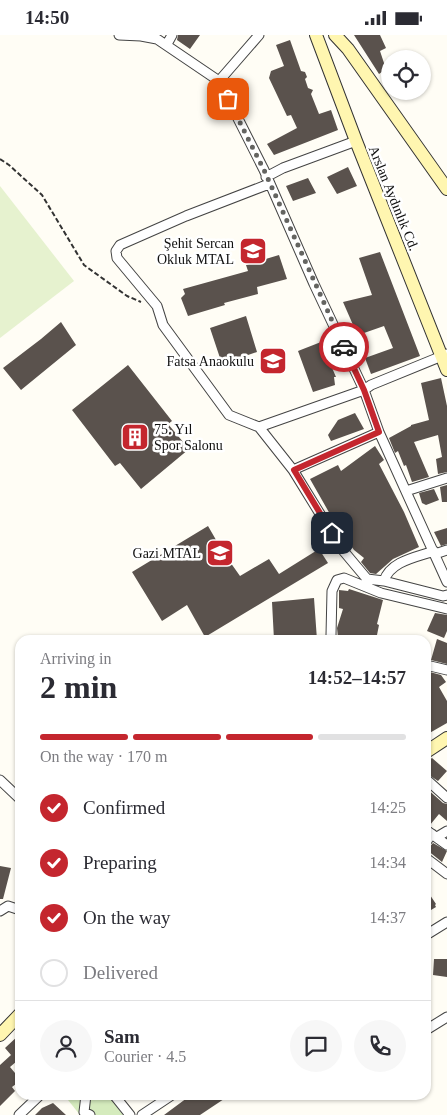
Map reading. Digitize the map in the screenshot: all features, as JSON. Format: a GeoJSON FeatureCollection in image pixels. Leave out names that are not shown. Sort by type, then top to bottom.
{"type":"FeatureCollection","features":[{"type":"Feature","properties":{"kind":"street"},"geometry":{"type":"LineString","coordinates":[[119,35],[141,35],[157,39],[219,81],[364,390],[379,432],[447,582]]}},
{"type":"Feature","properties":{"kind":"street"},"geometry":{"type":"LineString","coordinates":[[167,44],[172,35]]}},
{"type":"Feature","properties":{"kind":"street"},"geometry":{"type":"LineString","coordinates":[[219,81],[259,35]]}},
{"type":"Feature","properties":{"kind":"street","name":"Arslan Aydınlık Cd."},"geometry":{"type":"LineString","coordinates":[[316,35],[356,141],[444,355],[447,370]]}},
{"type":"Feature","properties":{"kind":"street"},"geometry":{"type":"LineString","coordinates":[[335,35],[348,49],[447,189]]}},
{"type":"Feature","properties":{"kind":"street"},"geometry":{"type":"LineString","coordinates":[[356,141],[283,168],[267,180],[120,245],[116,251],[117,258],[158,309],[163,325],[228,415],[259,427],[294,470],[341,548],[367,579],[384,581],[443,596],[447,595]]}},
{"type":"Feature","properties":{"kind":"street"},"geometry":{"type":"LineString","coordinates":[[259,427],[364,390],[371,385],[444,355]]}},
{"type":"Feature","properties":{"kind":"street"},"geometry":{"type":"LineString","coordinates":[[294,470],[379,432]]}},
{"type":"Feature","properties":{"kind":"street"},"geometry":{"type":"LineString","coordinates":[[406,491],[447,478]]}},
{"type":"Feature","properties":{"kind":"street"},"geometry":{"type":"LineString","coordinates":[[384,581],[386,574],[404,561],[447,550]]}},
{"type":"Feature","properties":{"kind":"street"},"geometry":{"type":"LineString","coordinates":[[330,635],[332,591],[338,580],[344,578],[381,593],[447,609]]}},
{"type":"Feature","properties":{"kind":"street"},"geometry":{"type":"LineString","coordinates":[[431,666],[447,670]]}},
{"type":"Feature","properties":{"kind":"street"},"geometry":{"type":"LineString","coordinates":[[431,749],[447,739]]}},
{"type":"Feature","properties":{"kind":"street"},"geometry":{"type":"LineString","coordinates":[[0,780],[15,794]]}},
{"type":"Feature","properties":{"kind":"street"},"geometry":{"type":"LineString","coordinates":[[431,784],[447,798]]}},
{"type":"Feature","properties":{"kind":"street"},"geometry":{"type":"LineString","coordinates":[[432,833],[447,831]]}},
{"type":"Feature","properties":{"kind":"street"},"geometry":{"type":"LineString","coordinates":[[432,833],[447,845]]}},
{"type":"Feature","properties":{"kind":"street"},"geometry":{"type":"LineString","coordinates":[[431,862],[447,874]]}},
{"type":"Feature","properties":{"kind":"street"},"geometry":{"type":"LineString","coordinates":[[0,911],[8,906],[15,908]]}},
{"type":"Feature","properties":{"kind":"street"},"geometry":{"type":"LineString","coordinates":[[431,932],[447,922]]}},
{"type":"Feature","properties":{"kind":"street"},"geometry":{"type":"LineString","coordinates":[[431,1027],[447,1017]]}},
{"type":"Feature","properties":{"kind":"street"},"geometry":{"type":"LineString","coordinates":[[0,1035],[15,1019]]}},
{"type":"Feature","properties":{"kind":"street"},"geometry":{"type":"LineString","coordinates":[[19,1115],[35,1100]]}},
{"type":"Feature","properties":{"kind":"street"},"geometry":{"type":"LineString","coordinates":[[85,1100],[84,1112],[90,1115]]}},
{"type":"Feature","properties":{"kind":"street"},"geometry":{"type":"LineString","coordinates":[[118,1100],[130,1115]]}},
{"type":"Feature","properties":{"kind":"street"},"geometry":{"type":"LineString","coordinates":[[142,1115],[164,1100]]}},
{"type":"Feature","properties":{"kind":"path"},"geometry":{"type":"LineString","coordinates":[[0,159],[42,195],[84,265],[127,296],[158,309]]}},
{"type":"Feature","properties":{"kind":"green space"},"geometry":{"type":"Polygon","coordinates":[[[0,186],[74,281],[0,338],[0,186]]]}},
{"type":"Feature","properties":{"kind":"green space"},"geometry":{"type":"Polygon","coordinates":[[[68,1100],[112,1100],[123,1115],[80,1115],[68,1100]]]}},
{"type":"Feature","properties":{"kind":"building"},"geometry":{"type":"Polygon","coordinates":[[[178,35],[200,35],[190,49],[177,40],[178,35]]]}},
{"type":"Feature","properties":{"kind":"building"},"geometry":{"type":"Polygon","coordinates":[[[354,35],[380,35],[386,48],[380,51],[381,73],[379,74],[354,35]]]}},
{"type":"Feature","properties":{"kind":"building"},"geometry":{"type":"Polygon","coordinates":[[[290,40],[301,71],[305,72],[307,77],[305,79],[308,88],[313,90],[311,94],[319,114],[331,110],[338,130],[274,155],[267,144],[297,128],[291,115],[287,116],[269,78],[271,71],[284,66],[276,45],[290,40]]]}},
{"type":"Feature","properties":{"kind":"building"},"geometry":{"type":"Polygon","coordinates":[[[348,167],[357,186],[337,194],[327,177],[348,167]]]}},
{"type":"Feature","properties":{"kind":"building"},"geometry":{"type":"Polygon","coordinates":[[[308,178],[316,193],[293,201],[286,186],[308,178]]]}},
{"type":"Feature","properties":{"kind":"building"},"geometry":{"type":"Polygon","coordinates":[[[380,252],[420,356],[371,374],[365,358],[393,348],[384,326],[357,334],[343,302],[372,295],[359,258],[380,252]]]}},
{"type":"Feature","properties":{"kind":"building"},"geometry":{"type":"Polygon","coordinates":[[[279,255],[287,279],[257,287],[258,294],[224,303],[225,305],[188,316],[181,298],[185,294],[183,289],[248,271],[246,265],[279,255]]]}},
{"type":"Feature","properties":{"kind":"building"},"geometry":{"type":"Polygon","coordinates":[[[246,316],[257,352],[222,364],[210,328],[246,316]]]}},
{"type":"Feature","properties":{"kind":"building"},"geometry":{"type":"Polygon","coordinates":[[[61,322],[76,345],[21,390],[3,368],[61,322]]]}},
{"type":"Feature","properties":{"kind":"building"},"geometry":{"type":"Polygon","coordinates":[[[321,342],[336,377],[334,377],[335,385],[313,392],[298,351],[321,342]]]}},
{"type":"Feature","properties":{"kind":"building","name":"75. Yıl Spor Salonu"},"geometry":{"type":"Polygon","coordinates":[[[128,365],[172,421],[168,424],[189,449],[141,489],[120,463],[115,466],[72,410],[128,365]]]}},
{"type":"Feature","properties":{"kind":"building"},"geometry":{"type":"Polygon","coordinates":[[[441,378],[447,406],[447,472],[438,474],[436,459],[442,457],[438,435],[414,442],[429,477],[412,482],[406,465],[404,466],[398,451],[395,453],[389,438],[411,425],[429,420],[421,383],[441,378]]]}},
{"type":"Feature","properties":{"kind":"building"},"geometry":{"type":"Polygon","coordinates":[[[355,413],[364,429],[331,441],[328,435],[338,420],[355,413]]]}},
{"type":"Feature","properties":{"kind":"building"},"geometry":{"type":"Polygon","coordinates":[[[375,446],[384,460],[379,464],[404,512],[419,547],[393,559],[376,574],[370,573],[361,562],[364,558],[349,543],[347,544],[310,479],[338,465],[341,471],[375,446]]]}},
{"type":"Feature","properties":{"kind":"building"},"geometry":{"type":"Polygon","coordinates":[[[447,485],[447,502],[442,502],[440,487],[447,485]]]}},
{"type":"Feature","properties":{"kind":"building"},"geometry":{"type":"Polygon","coordinates":[[[434,489],[439,500],[426,505],[422,503],[419,493],[434,489]]]}},
{"type":"Feature","properties":{"kind":"building"},"geometry":{"type":"Polygon","coordinates":[[[208,526],[240,576],[269,559],[279,574],[319,549],[328,563],[208,635],[204,635],[187,605],[162,621],[132,572],[208,526]]]}},
{"type":"Feature","properties":{"kind":"building"},"geometry":{"type":"Polygon","coordinates":[[[447,528],[447,544],[441,546],[434,532],[447,528]]]}},
{"type":"Feature","properties":{"kind":"building"},"geometry":{"type":"Polygon","coordinates":[[[349,589],[383,600],[377,624],[379,625],[377,635],[338,635],[337,628],[343,609],[339,608],[339,590],[348,591],[349,589]]]}},
{"type":"Feature","properties":{"kind":"building"},"geometry":{"type":"Polygon","coordinates":[[[314,598],[317,635],[274,635],[272,602],[314,598]]]}},
{"type":"Feature","properties":{"kind":"building"},"geometry":{"type":"Polygon","coordinates":[[[435,613],[447,615],[447,631],[444,638],[427,631],[435,613]]]}},
{"type":"Feature","properties":{"kind":"building"},"geometry":{"type":"Polygon","coordinates":[[[437,639],[447,643],[447,664],[431,660],[437,639]]]}},
{"type":"Feature","properties":{"kind":"building"},"geometry":{"type":"Polygon","coordinates":[[[431,672],[441,675],[446,682],[439,687],[447,701],[447,723],[431,732],[431,672]]]}},
{"type":"Feature","properties":{"kind":"building"},"geometry":{"type":"Polygon","coordinates":[[[431,759],[447,771],[438,781],[431,776],[431,759]]]}},
{"type":"Feature","properties":{"kind":"building"},"geometry":{"type":"Polygon","coordinates":[[[431,792],[443,803],[447,804],[447,821],[439,814],[431,824],[431,792]]]}},
{"type":"Feature","properties":{"kind":"building"},"geometry":{"type":"Polygon","coordinates":[[[433,843],[447,851],[442,862],[431,853],[431,845],[433,843]]]}},
{"type":"Feature","properties":{"kind":"building"},"geometry":{"type":"Polygon","coordinates":[[[0,866],[11,868],[3,899],[0,899],[0,866]]]}},
{"type":"Feature","properties":{"kind":"building"},"geometry":{"type":"Polygon","coordinates":[[[431,896],[436,904],[436,907],[431,910],[431,896]]]}},
{"type":"Feature","properties":{"kind":"building"},"geometry":{"type":"Polygon","coordinates":[[[434,959],[447,959],[447,977],[433,975],[434,959]]]}},
{"type":"Feature","properties":{"kind":"building"},"geometry":{"type":"Polygon","coordinates":[[[15,1039],[15,1063],[10,1067],[15,1073],[15,1085],[12,1087],[15,1091],[0,1106],[0,1065],[11,1055],[5,1048],[15,1039]]]}},
{"type":"Feature","properties":{"kind":"building"},"geometry":{"type":"Polygon","coordinates":[[[184,1100],[222,1100],[200,1115],[164,1115],[184,1100]]]}},
{"type":"Feature","properties":{"kind":"building"},"geometry":{"type":"Polygon","coordinates":[[[53,1103],[66,1115],[35,1115],[42,1108],[53,1103]]]}},
{"type":"Feature","properties":{"kind":"way so far"},"geometry":{"type":"LineString","coordinates":[[228,99],[264,170],[344,347]]}},
{"type":"Feature","properties":{"kind":"place","name":"Şehit Sercan Okluk MTAL"},"geometry":{"type":"Point","coordinates":[253,251]}},
{"type":"Feature","properties":{"kind":"place","name":"Fatsa Anaokulu"},"geometry":{"type":"Point","coordinates":[273,361]}},
{"type":"Feature","properties":{"kind":"place","name":"75. Yıl Spor Salonu"},"geometry":{"type":"Point","coordinates":[135,437]}},
{"type":"Feature","properties":{"kind":"place","name":"Gazi MTAL"},"geometry":{"type":"Point","coordinates":[220,553]}},
{"type":"Feature","properties":{"kind":"route"},"geometry":{"type":"LineString","coordinates":[[332,533],[294,470],[379,432],[364,390],[344,347]]}}]}
